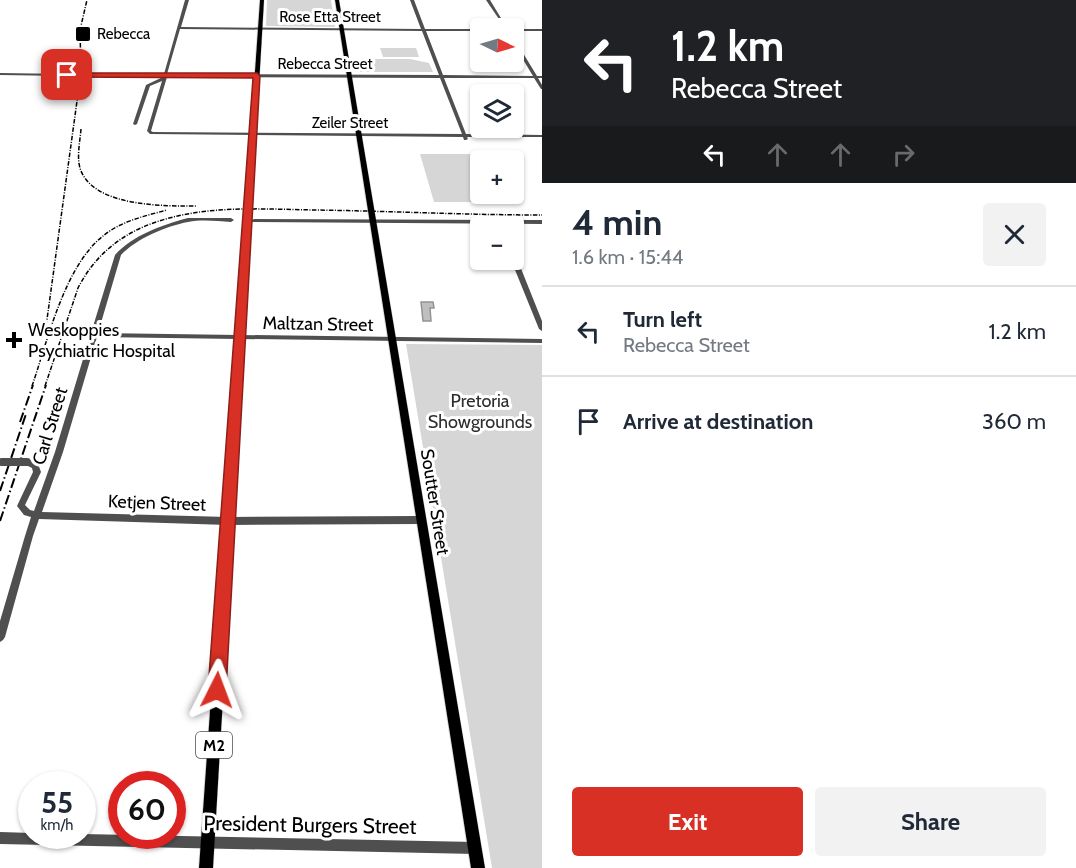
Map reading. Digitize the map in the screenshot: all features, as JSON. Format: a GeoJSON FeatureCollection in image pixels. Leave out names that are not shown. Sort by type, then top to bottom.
{"type":"FeatureCollection","features":[{"type":"Feature","properties":{"kind":"main road","name":"M2"},"geometry":{"type":"LineString","coordinates":[[206,868],[262,0]]}},
{"type":"Feature","properties":{"kind":"main road","name":"Soutter Street"},"geometry":{"type":"LineString","coordinates":[[337,0],[478,868]]}},
{"type":"Feature","properties":{"kind":"street"},"geometry":{"type":"LineString","coordinates":[[135,124],[148,85],[165,77],[187,0]]}},
{"type":"Feature","properties":{"kind":"street"},"geometry":{"type":"LineString","coordinates":[[412,0],[465,138]]}},
{"type":"Feature","properties":{"kind":"street"},"geometry":{"type":"LineString","coordinates":[[488,0],[500,18]]}},
{"type":"Feature","properties":{"kind":"street","name":"Rose Etta Street"},"geometry":{"type":"LineString","coordinates":[[179,28],[470,30]]}},
{"type":"Feature","properties":{"kind":"street"},"geometry":{"type":"LineString","coordinates":[[524,30],[542,30]]}},
{"type":"Feature","properties":{"kind":"street"},"geometry":{"type":"LineString","coordinates":[[524,58],[542,88]]}},
{"type":"Feature","properties":{"kind":"street","name":"Rebecca Street"},"geometry":{"type":"LineString","coordinates":[[0,74],[165,77],[542,77]]}},
{"type":"Feature","properties":{"kind":"street","name":"Zeiler Street"},"geometry":{"type":"LineString","coordinates":[[165,77],[149,131],[253,137],[465,138],[542,141]]}},
{"type":"Feature","properties":{"kind":"street","name":"Zeiler Street"},"geometry":{"type":"LineString","coordinates":[[465,138],[542,136]]}},
{"type":"Feature","properties":{"kind":"street","name":"Carl Street"},"geometry":{"type":"LineString","coordinates":[[0,637],[118,255],[129,245],[145,237],[189,220],[231,220]]}},
{"type":"Feature","properties":{"kind":"street"},"geometry":{"type":"LineString","coordinates":[[254,221],[470,224]]}},
{"type":"Feature","properties":{"kind":"street"},"geometry":{"type":"LineString","coordinates":[[524,223],[542,222]]}},
{"type":"Feature","properties":{"kind":"street"},"geometry":{"type":"LineString","coordinates":[[519,270],[542,329]]}},
{"type":"Feature","properties":{"kind":"street","name":"Maltzan Street"},"geometry":{"type":"LineString","coordinates":[[93,335],[542,341]]}},
{"type":"Feature","properties":{"kind":"street"},"geometry":{"type":"LineString","coordinates":[[1,462],[27,462],[35,466],[37,472],[21,506],[27,513],[36,515]]}},
{"type":"Feature","properties":{"kind":"street","name":"Ketjen Street"},"geometry":{"type":"LineString","coordinates":[[36,515],[228,521],[421,520]]}},
{"type":"Feature","properties":{"kind":"street","name":"President Burgers Street"},"geometry":{"type":"LineString","coordinates":[[0,838],[475,848]]}},
{"type":"Feature","properties":{"kind":"green space"},"geometry":{"type":"Polygon","coordinates":[[[267,0],[331,0],[335,27],[266,26],[267,0]]]}},
{"type":"Feature","properties":{"kind":"green space"},"geometry":{"type":"Polygon","coordinates":[[[380,48],[416,48],[419,57],[383,57],[380,48]]]}},
{"type":"Feature","properties":{"kind":"green space"},"geometry":{"type":"Polygon","coordinates":[[[360,59],[410,59],[429,63],[433,72],[360,72],[360,59]]]}},
{"type":"Feature","properties":{"kind":"green space"},"geometry":{"type":"Polygon","coordinates":[[[420,154],[470,154],[470,202],[434,202],[420,154]]]}},
{"type":"Feature","properties":{"kind":"green space","name":"Pretoria Showgrounds"},"geometry":{"type":"Polygon","coordinates":[[[406,344],[542,345],[542,868],[492,868],[406,344]]]}},
{"type":"Feature","properties":{"kind":"building"},"geometry":{"type":"Polygon","coordinates":[[[421,302],[433,302],[434,308],[430,308],[431,321],[423,321],[421,302]]]}},
{"type":"Feature","properties":{"kind":"railway"},"geometry":{"type":"LineString","coordinates":[[45,334],[81,72],[80,30],[87,0]]}},
{"type":"Feature","properties":{"kind":"railway"},"geometry":{"type":"LineString","coordinates":[[81,129],[79,156],[81,171],[89,183],[101,192],[132,202],[167,206],[196,206]]}},
{"type":"Feature","properties":{"kind":"railway"},"geometry":{"type":"LineString","coordinates":[[45,386],[78,288],[92,265],[120,239],[156,222],[214,210],[254,209],[542,215]]}},
{"type":"Feature","properties":{"kind":"railway"},"geometry":{"type":"LineString","coordinates":[[32,386],[59,305],[89,249],[118,226],[167,210]]}},
{"type":"Feature","properties":{"kind":"railway"},"geometry":{"type":"LineString","coordinates":[[20,422],[33,385]]}},
{"type":"Feature","properties":{"kind":"railway"},"geometry":{"type":"LineString","coordinates":[[0,521],[46,385]]}},
{"type":"Feature","properties":{"kind":"railway"},"geometry":{"type":"LineString","coordinates":[[0,491],[26,414]]}},
{"type":"Feature","properties":{"kind":"place","name":"Rebecca"},"geometry":{"type":"Point","coordinates":[83,34]}},
{"type":"Feature","properties":{"kind":"place","name":"Weskoppies Psychiatric Hospital"},"geometry":{"type":"Point","coordinates":[14,340]}},
{"type":"Feature","properties":{"kind":"route"},"geometry":{"type":"LineString","coordinates":[[67,75],[257,76],[217,690]]}}]}
